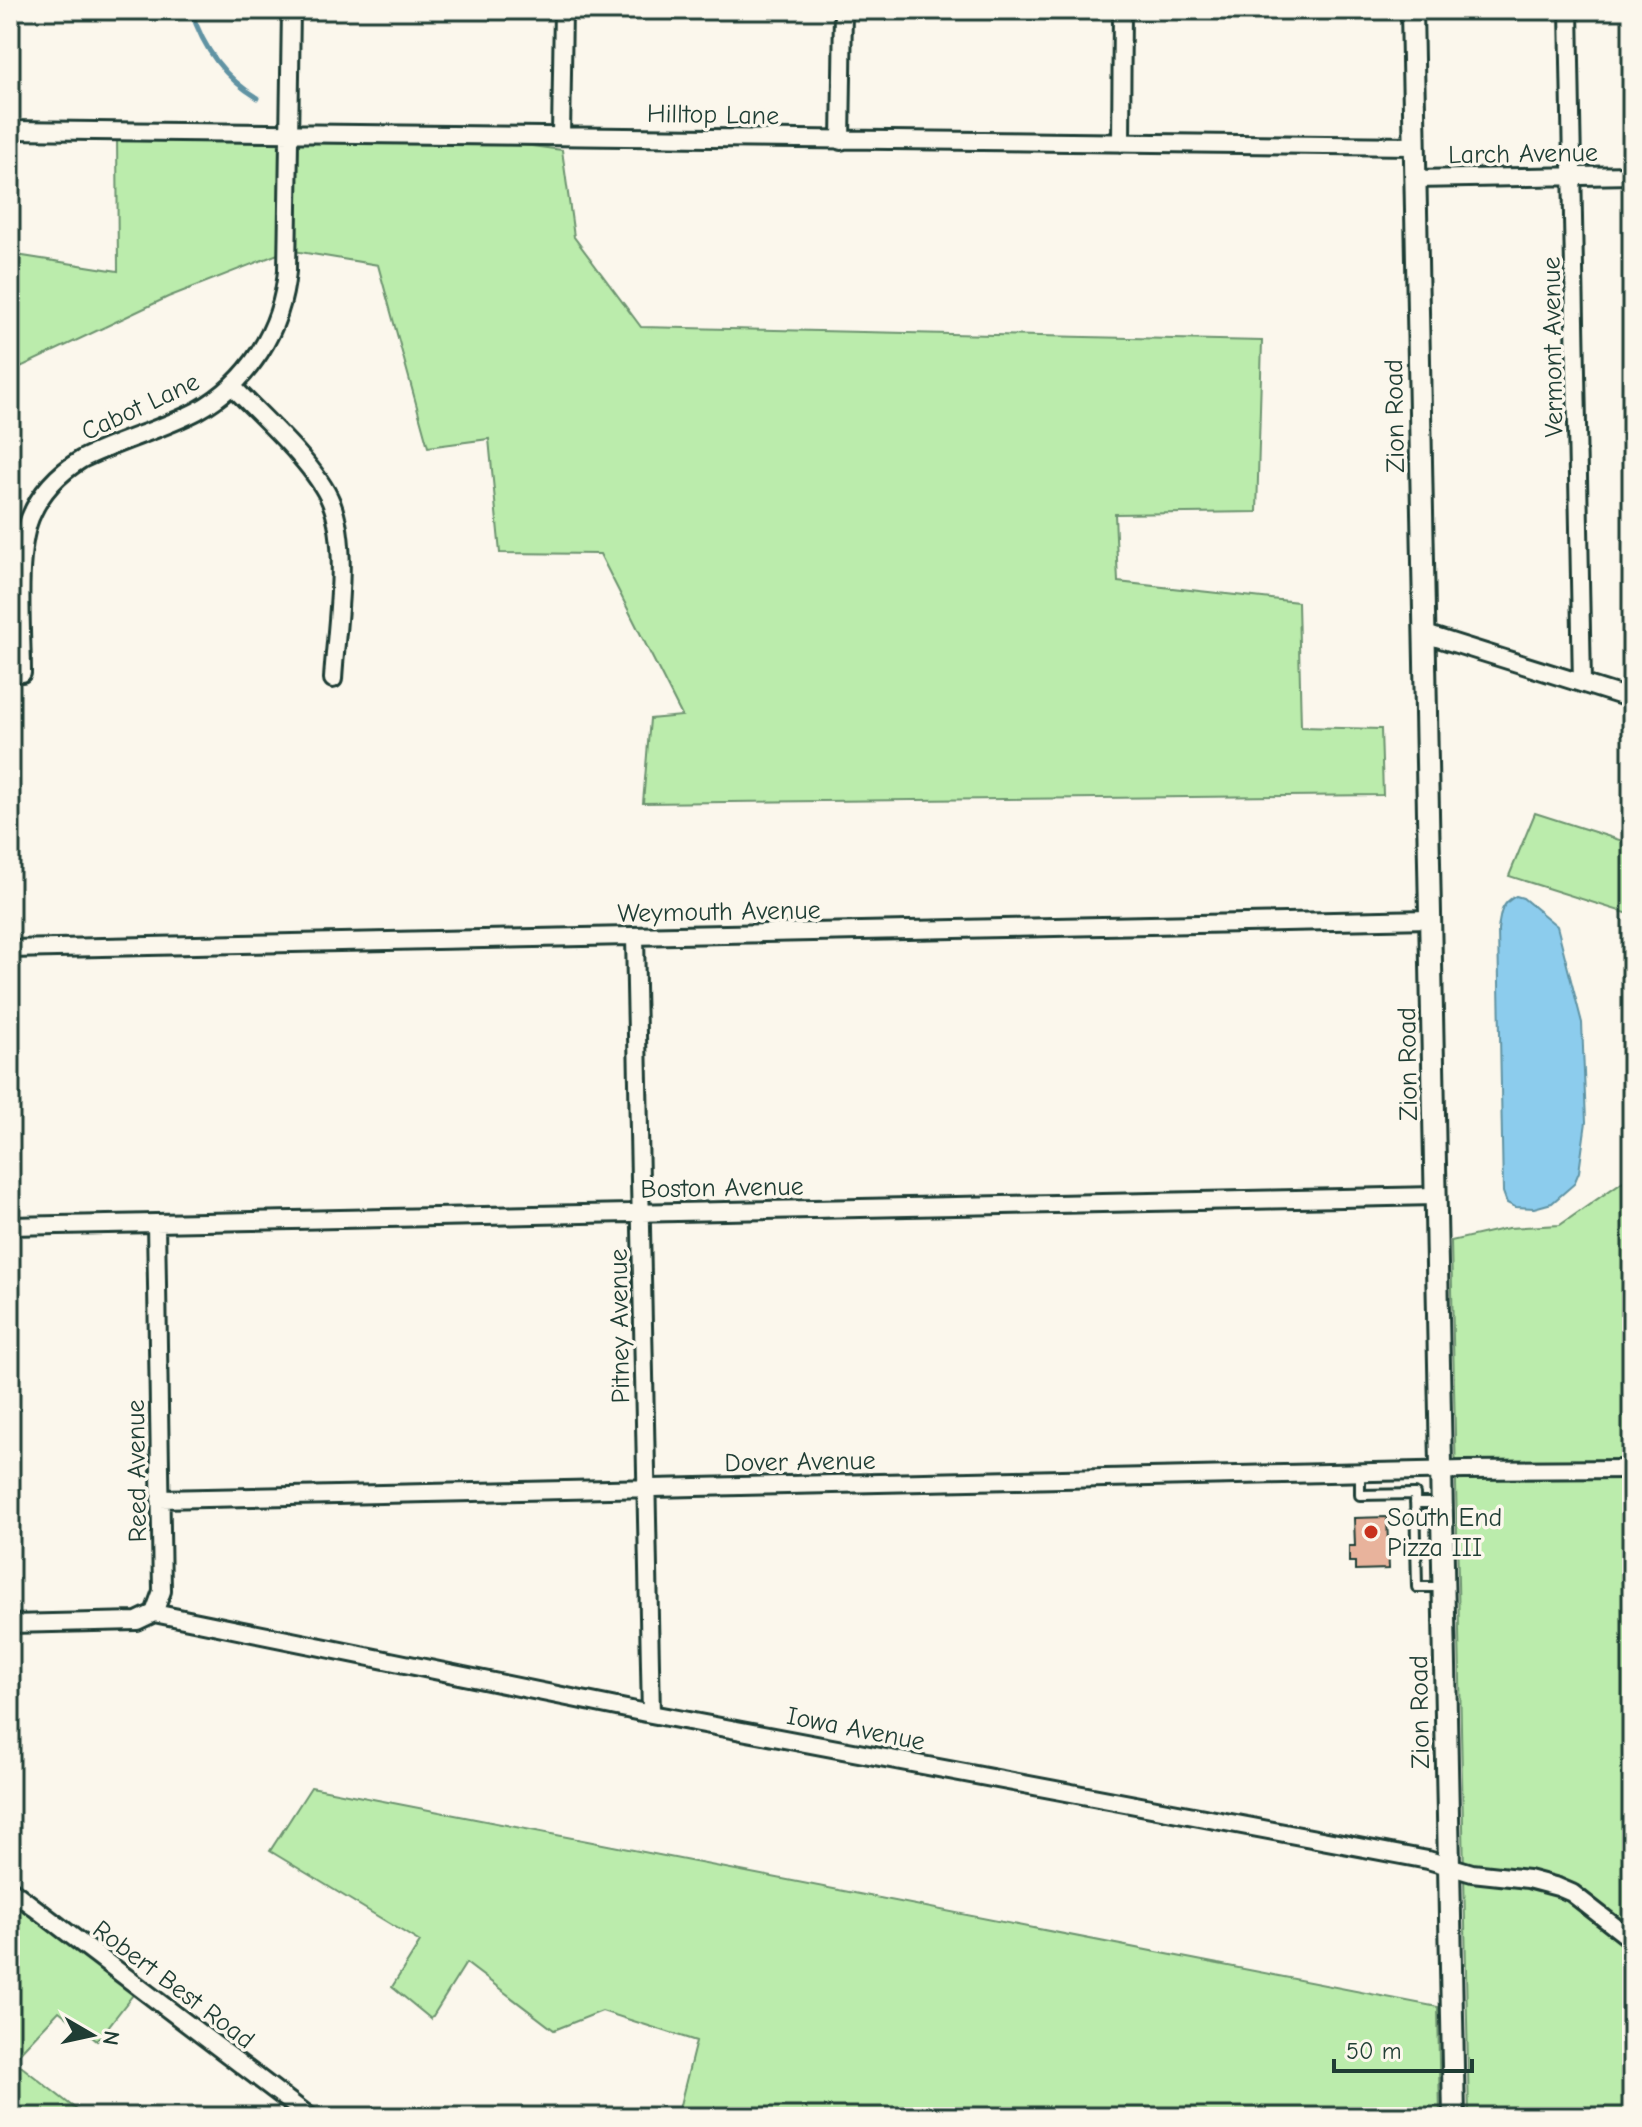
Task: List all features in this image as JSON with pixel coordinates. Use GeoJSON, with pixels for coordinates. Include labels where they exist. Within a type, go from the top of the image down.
{"type":"FeatureCollection","features":[{"type":"Feature","properties":{"kind":"street","name":"Cabot Lane"},"geometry":{"type":"LineString","coordinates":[[22,673],[24,543],[29,519],[44,491],[82,459],[194,412],[232,386],[269,338],[285,296],[291,10]]}},
{"type":"Feature","properties":{"kind":"street"},"geometry":{"type":"LineString","coordinates":[[561,135],[563,10]]}},
{"type":"Feature","properties":{"kind":"street"},"geometry":{"type":"LineString","coordinates":[[841,141],[843,10]]}},
{"type":"Feature","properties":{"kind":"street"},"geometry":{"type":"LineString","coordinates":[[1121,143],[1122,10]]}},
{"type":"Feature","properties":{"kind":"street","name":"Zion Road"},"geometry":{"type":"LineString","coordinates":[[1412,10],[1454,2117]]}},
{"type":"Feature","properties":{"kind":"street","name":"Vermont Avenue"},"geometry":{"type":"LineString","coordinates":[[1569,10],[1582,683]]}},
{"type":"Feature","properties":{"kind":"street","name":"Hilltop Lane"},"geometry":{"type":"LineString","coordinates":[[10,130],[1414,146]]}},
{"type":"Feature","properties":{"kind":"street","name":"Larch Avenue"},"geometry":{"type":"LineString","coordinates":[[1415,179],[1632,175]]}},
{"type":"Feature","properties":{"kind":"street"},"geometry":{"type":"LineString","coordinates":[[232,386],[300,458],[331,502],[341,542],[333,679]]}},
{"type":"Feature","properties":{"kind":"street"},"geometry":{"type":"LineString","coordinates":[[1425,634],[1632,699]]}},
{"type":"Feature","properties":{"kind":"street","name":"Weymouth Avenue"},"geometry":{"type":"LineString","coordinates":[[10,949],[1430,919]]}},
{"type":"Feature","properties":{"kind":"street","name":"Pitney Avenue"},"geometry":{"type":"LineString","coordinates":[[635,937],[651,1714]]}},
{"type":"Feature","properties":{"kind":"street","name":"Boston Avenue"},"geometry":{"type":"LineString","coordinates":[[10,1226],[1435,1196]]}},
{"type":"Feature","properties":{"kind":"street","name":"Reed Avenue"},"geometry":{"type":"LineString","coordinates":[[154,1613],[162,1591],[156,1223]]}},
{"type":"Feature","properties":{"kind":"street","name":"Dover Avenue"},"geometry":{"type":"LineString","coordinates":[[160,1499],[1632,1469]]}},
{"type":"Feature","properties":{"kind":"street"},"geometry":{"type":"LineString","coordinates":[[10,1624],[137,1621],[154,1613]]}},
{"type":"Feature","properties":{"kind":"street","name":"Iowa Avenue"},"geometry":{"type":"LineString","coordinates":[[154,1613],[651,1714],[1413,1857],[1472,1873],[1528,1879],[1572,1893],[1632,1940]]}},
{"type":"Feature","properties":{"kind":"street","name":"Robert Best Road"},"geometry":{"type":"LineString","coordinates":[[10,1889],[310,2117]]}},
{"type":"Feature","properties":{"kind":"lane"},"geometry":{"type":"LineString","coordinates":[[1360,1473],[1360,1495],[1415,1494],[1417,1587],[1443,1587]]}},
{"type":"Feature","properties":{"kind":"lane"},"geometry":{"type":"LineString","coordinates":[[1415,1503],[1441,1503]]}},
{"type":"Feature","properties":{"kind":"green space"},"geometry":{"type":"Polygon","coordinates":[[[117,132],[464,137],[562,150],[574,237],[641,327],[1262,341],[1257,512],[1115,514],[1118,582],[1298,602],[1301,727],[1381,729],[1383,795],[643,803],[650,719],[682,716],[600,554],[500,553],[489,439],[428,447],[378,265],[288,250],[168,297],[10,372],[10,254],[118,271],[117,132]]]}},
{"type":"Feature","properties":{"kind":"green space"},"geometry":{"type":"Polygon","coordinates":[[[1535,813],[1632,844],[1632,915],[1509,876],[1535,813]]]}},
{"type":"Feature","properties":{"kind":"green space"},"geometry":{"type":"Polygon","coordinates":[[[1632,1175],[1632,2117],[1469,2117],[1451,1241],[1508,1228],[1560,1225],[1632,1175]]]}},
{"type":"Feature","properties":{"kind":"green space"},"geometry":{"type":"Polygon","coordinates":[[[311,1787],[1438,2007],[1440,2117],[677,2117],[696,2041],[602,2011],[554,2030],[466,1963],[431,2019],[392,1987],[420,1942],[270,1851],[311,1787]]]}},
{"type":"Feature","properties":{"kind":"green space"},"geometry":{"type":"Polygon","coordinates":[[[10,1891],[139,1987],[97,2041],[59,2011],[13,2060],[86,2117],[47,2117],[10,2110],[10,1891]]]}},
{"type":"Feature","properties":{"kind":"water"},"geometry":{"type":"Polygon","coordinates":[[[1516,896],[1523,898],[1557,926],[1582,1023],[1586,1122],[1579,1172],[1574,1184],[1552,1203],[1534,1208],[1515,1207],[1507,1203],[1503,1192],[1498,930],[1504,906],[1516,896]]]}},
{"type":"Feature","properties":{"kind":"building","name":"South End Pizza III"},"geometry":{"type":"Polygon","coordinates":[[[1387,1517],[1389,1569],[1355,1570],[1355,1562],[1349,1562],[1349,1546],[1355,1546],[1354,1518],[1387,1517]]]}},
{"type":"Feature","properties":{"kind":"waterway"},"geometry":{"type":"LineString","coordinates":[[191,10],[216,61],[235,81],[258,98]]}},
{"type":"Feature","properties":{"kind":"place","name":"South End Pizza III"},"geometry":{"type":"Point","coordinates":[1371,1532]}}]}
